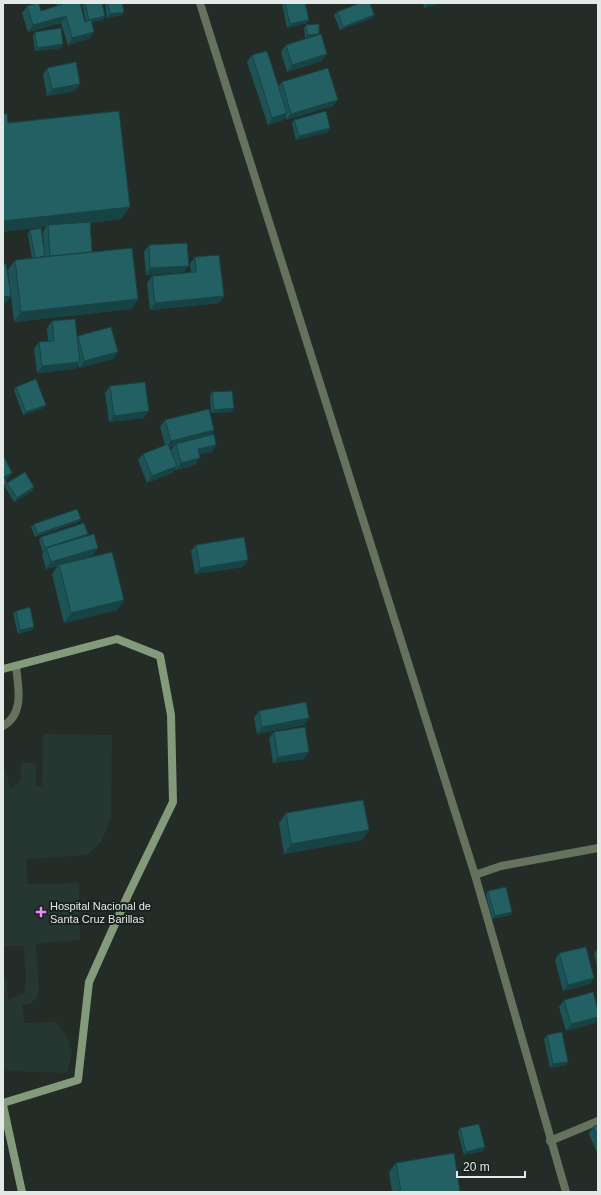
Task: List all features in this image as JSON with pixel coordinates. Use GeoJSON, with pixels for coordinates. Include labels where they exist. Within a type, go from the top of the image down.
{"type":"FeatureCollection","features":[{"type":"Feature","properties":{"kind":"street"},"geometry":{"type":"LineString","coordinates":[[200,3],[475,875],[550,1141],[566,1192]]}},
{"type":"Feature","properties":{"kind":"street"},"geometry":{"type":"LineString","coordinates":[[3,669],[117,639],[160,656],[171,715],[173,802],[128,895],[89,982],[78,1080],[3,1104],[22,1192]]}},
{"type":"Feature","properties":{"kind":"street"},"geometry":{"type":"LineString","coordinates":[[3,726],[8,723],[13,716],[18,704],[19,696],[16,666]]}},
{"type":"Feature","properties":{"kind":"street"},"geometry":{"type":"LineString","coordinates":[[475,875],[501,866],[598,848]]}},
{"type":"Feature","properties":{"kind":"street"},"geometry":{"type":"LineString","coordinates":[[550,1141],[598,1121]]}},
{"type":"Feature","properties":{"kind":"shaded area","name":"Hospital Nacional de Santa Cruz Barillas"},"geometry":{"type":"Polygon","coordinates":[[[43,734],[112,735],[111,819],[101,842],[87,855],[26,859],[28,884],[79,883],[80,940],[36,944],[39,988],[37,998],[31,1003],[22,1005],[25,1023],[56,1022],[68,1037],[72,1054],[67,1073],[3,1071],[3,978],[7,978],[8,1000],[24,993],[26,984],[24,946],[3,946],[3,765],[11,789],[20,781],[21,763],[36,763],[36,785],[42,786],[43,734]]]}},
{"type":"Feature","properties":{"kind":"building"},"geometry":{"type":"Polygon","coordinates":[[[39,3],[41,11],[63,3],[80,3],[85,22],[91,20],[94,32],[72,38],[66,16],[33,25],[27,6],[39,3]]]}},
{"type":"Feature","properties":{"kind":"building"},"geometry":{"type":"Polygon","coordinates":[[[85,3],[102,3],[105,16],[89,20],[85,3]]]}},
{"type":"Feature","properties":{"kind":"building"},"geometry":{"type":"Polygon","coordinates":[[[108,3],[122,3],[124,12],[110,14],[108,3]]]}},
{"type":"Feature","properties":{"kind":"building"},"geometry":{"type":"Polygon","coordinates":[[[285,3],[305,3],[309,20],[290,24],[285,3]]]}},
{"type":"Feature","properties":{"kind":"building"},"geometry":{"type":"Polygon","coordinates":[[[360,3],[370,3],[374,15],[343,27],[337,12],[360,3]]]}},
{"type":"Feature","properties":{"kind":"building"},"geometry":{"type":"Polygon","coordinates":[[[319,24],[319,34],[307,35],[306,25],[319,24]]]}},
{"type":"Feature","properties":{"kind":"building"},"geometry":{"type":"Polygon","coordinates":[[[61,28],[63,44],[37,48],[35,32],[61,28]]]}},
{"type":"Feature","properties":{"kind":"building"},"geometry":{"type":"Polygon","coordinates":[[[321,34],[327,54],[292,65],[286,45],[321,34]]]}},
{"type":"Feature","properties":{"kind":"building"},"geometry":{"type":"Polygon","coordinates":[[[267,51],[287,113],[272,118],[252,55],[267,51]]]}},
{"type":"Feature","properties":{"kind":"building"},"geometry":{"type":"Polygon","coordinates":[[[76,62],[80,84],[52,89],[47,68],[76,62]]]}},
{"type":"Feature","properties":{"kind":"building"},"geometry":{"type":"Polygon","coordinates":[[[328,68],[338,100],[291,114],[282,82],[328,68]]]}},
{"type":"Feature","properties":{"kind":"building"},"geometry":{"type":"Polygon","coordinates":[[[119,111],[130,207],[3,221],[3,114],[7,114],[8,123],[119,111]]]}},
{"type":"Feature","properties":{"kind":"building"},"geometry":{"type":"Polygon","coordinates":[[[326,111],[330,128],[299,136],[294,120],[326,111]]]}},
{"type":"Feature","properties":{"kind":"building"},"geometry":{"type":"Polygon","coordinates":[[[90,222],[92,252],[50,256],[48,225],[90,222]]]}},
{"type":"Feature","properties":{"kind":"building"},"geometry":{"type":"Polygon","coordinates":[[[41,228],[45,256],[35,258],[30,230],[41,228]]]}},
{"type":"Feature","properties":{"kind":"building"},"geometry":{"type":"Polygon","coordinates":[[[187,243],[189,266],[150,268],[149,245],[187,243]]]}},
{"type":"Feature","properties":{"kind":"building"},"geometry":{"type":"Polygon","coordinates":[[[132,248],[138,299],[21,312],[15,260],[132,248]]]}},
{"type":"Feature","properties":{"kind":"building"},"geometry":{"type":"Polygon","coordinates":[[[219,255],[224,296],[155,303],[152,276],[196,272],[195,257],[219,255]]]}},
{"type":"Feature","properties":{"kind":"building"},"geometry":{"type":"Polygon","coordinates":[[[3,264],[6,264],[11,296],[3,297],[3,264]]]}},
{"type":"Feature","properties":{"kind":"building"},"geometry":{"type":"Polygon","coordinates":[[[75,319],[80,362],[42,366],[39,342],[54,341],[52,321],[75,319]]]}},
{"type":"Feature","properties":{"kind":"building"},"geometry":{"type":"Polygon","coordinates":[[[111,327],[118,352],[84,361],[78,336],[111,327]]]}},
{"type":"Feature","properties":{"kind":"building"},"geometry":{"type":"Polygon","coordinates":[[[36,379],[46,405],[26,412],[16,387],[36,379]]]}},
{"type":"Feature","properties":{"kind":"building"},"geometry":{"type":"Polygon","coordinates":[[[145,382],[149,411],[114,416],[110,386],[145,382]]]}},
{"type":"Feature","properties":{"kind":"building"},"geometry":{"type":"Polygon","coordinates":[[[232,391],[234,408],[214,410],[212,392],[232,391]]]}},
{"type":"Feature","properties":{"kind":"building"},"geometry":{"type":"Polygon","coordinates":[[[209,409],[214,430],[171,441],[165,420],[209,409]]]}},
{"type":"Feature","properties":{"kind":"building"},"geometry":{"type":"Polygon","coordinates":[[[214,434],[216,445],[198,449],[200,458],[181,463],[176,444],[214,434]]]}},
{"type":"Feature","properties":{"kind":"building"},"geometry":{"type":"Polygon","coordinates":[[[168,444],[177,466],[152,476],[143,454],[168,444]]]}},
{"type":"Feature","properties":{"kind":"building"},"geometry":{"type":"Polygon","coordinates":[[[3,455],[12,473],[4,477],[7,484],[3,486],[3,455]]]}},
{"type":"Feature","properties":{"kind":"building"},"geometry":{"type":"Polygon","coordinates":[[[25,472],[34,487],[17,498],[7,483],[25,472]]]}},
{"type":"Feature","properties":{"kind":"building"},"geometry":{"type":"Polygon","coordinates":[[[77,509],[81,519],[37,534],[34,524],[77,509]]]}},
{"type":"Feature","properties":{"kind":"building"},"geometry":{"type":"Polygon","coordinates":[[[84,523],[88,534],[45,548],[41,537],[84,523]]]}},
{"type":"Feature","properties":{"kind":"building"},"geometry":{"type":"Polygon","coordinates":[[[94,534],[98,548],[51,562],[46,548],[94,534]]]}},
{"type":"Feature","properties":{"kind":"building"},"geometry":{"type":"Polygon","coordinates":[[[244,537],[248,560],[200,568],[196,545],[244,537]]]}},
{"type":"Feature","properties":{"kind":"building"},"geometry":{"type":"Polygon","coordinates":[[[112,552],[124,600],[71,613],[59,565],[112,552]]]}},
{"type":"Feature","properties":{"kind":"building"},"geometry":{"type":"Polygon","coordinates":[[[30,607],[34,627],[20,630],[16,611],[30,607]]]}},
{"type":"Feature","properties":{"kind":"building"},"geometry":{"type":"Polygon","coordinates":[[[306,702],[309,718],[262,727],[259,711],[306,702]]]}},
{"type":"Feature","properties":{"kind":"building"},"geometry":{"type":"Polygon","coordinates":[[[305,727],[309,752],[278,757],[274,732],[305,727]]]}},
{"type":"Feature","properties":{"kind":"building"},"geometry":{"type":"Polygon","coordinates":[[[363,800],[369,830],[291,844],[286,813],[363,800]]]}},
{"type":"Feature","properties":{"kind":"building"},"geometry":{"type":"Polygon","coordinates":[[[506,887],[512,912],[495,916],[488,891],[506,887]]]}},
{"type":"Feature","properties":{"kind":"building"},"geometry":{"type":"Polygon","coordinates":[[[586,947],[594,978],[568,985],[559,953],[586,947]]]}},
{"type":"Feature","properties":{"kind":"building"},"geometry":{"type":"Polygon","coordinates":[[[593,992],[598,1017],[571,1024],[564,1000],[593,992]]]}},
{"type":"Feature","properties":{"kind":"building"},"geometry":{"type":"Polygon","coordinates":[[[562,1032],[568,1062],[553,1064],[547,1035],[562,1032]]]}},
{"type":"Feature","properties":{"kind":"building"},"geometry":{"type":"Polygon","coordinates":[[[479,1124],[485,1147],[466,1152],[460,1128],[479,1124]]]}},
{"type":"Feature","properties":{"kind":"building"},"geometry":{"type":"Polygon","coordinates":[[[598,1125],[598,1137],[593,1127],[598,1125]]]}},
{"type":"Feature","properties":{"kind":"building"},"geometry":{"type":"Polygon","coordinates":[[[454,1153],[460,1192],[401,1192],[396,1163],[454,1153]]]}},
{"type":"Feature","properties":{"kind":"place","name":"Hospital Nacional de Santa Cruz Barillas"},"geometry":{"type":"Point","coordinates":[41,912]}}]}
